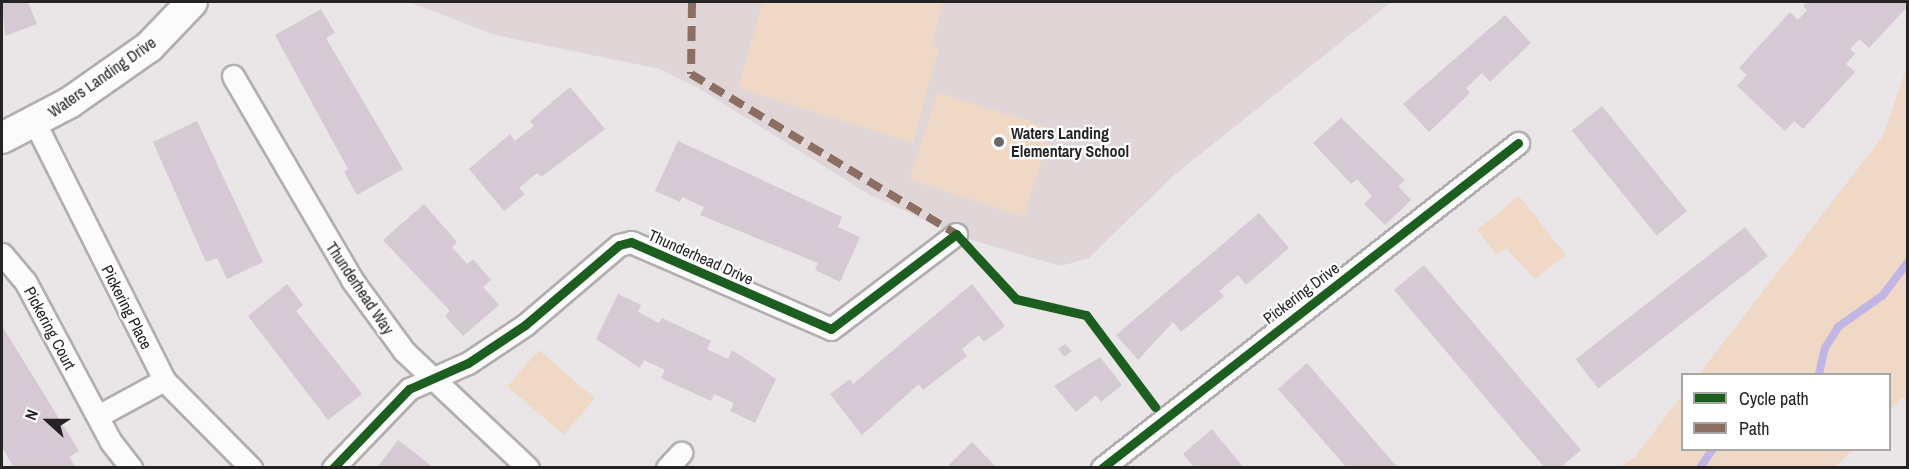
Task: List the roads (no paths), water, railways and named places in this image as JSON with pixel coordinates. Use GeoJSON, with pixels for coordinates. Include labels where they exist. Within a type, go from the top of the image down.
{"type":"FeatureCollection","features":[{"type":"Feature","properties":{"kind":"street","name":"Waters Landing Drive"},"geometry":{"type":"LineString","coordinates":[[2,138],[35,123],[149,47],[192,2]]}},
{"type":"Feature","properties":{"kind":"street","name":"Thunderhead Way"},"geometry":{"type":"LineString","coordinates":[[234,76],[352,280],[404,351],[528,468]]}},
{"type":"Feature","properties":{"kind":"street","name":"Pickering Place"},"geometry":{"type":"LineString","coordinates":[[35,123],[164,380],[251,468]]}},
{"type":"Feature","properties":{"kind":"street","name":"Pickering Drive"},"geometry":{"type":"LineString","coordinates":[[1102,468],[1518,143]]}},
{"type":"Feature","properties":{"kind":"street","name":"Thunderhead Drive"},"geometry":{"type":"LineString","coordinates":[[333,468],[410,389],[436,380],[525,325],[619,244],[631,242],[831,329],[956,234]]}},
{"type":"Feature","properties":{"kind":"street","name":"Pickering Court"},"geometry":{"type":"LineString","coordinates":[[2,254],[25,281],[98,416],[131,468]]}},
{"type":"Feature","properties":{"kind":"street"},"geometry":{"type":"LineString","coordinates":[[98,416],[164,380]]}},
{"type":"Feature","properties":{"kind":"waterway"},"geometry":{"type":"LineString","coordinates":[[1819,373],[1825,348],[1838,327],[1883,295],[1908,262]]}},
{"type":"Feature","properties":{"kind":"waterway"},"geometry":{"type":"LineString","coordinates":[[1700,468],[1711,451]]}},
{"type":"Feature","properties":{"kind":"place","name":"Waters Landing Elementary School"},"geometry":{"type":"Point","coordinates":[999,142]}}]}
